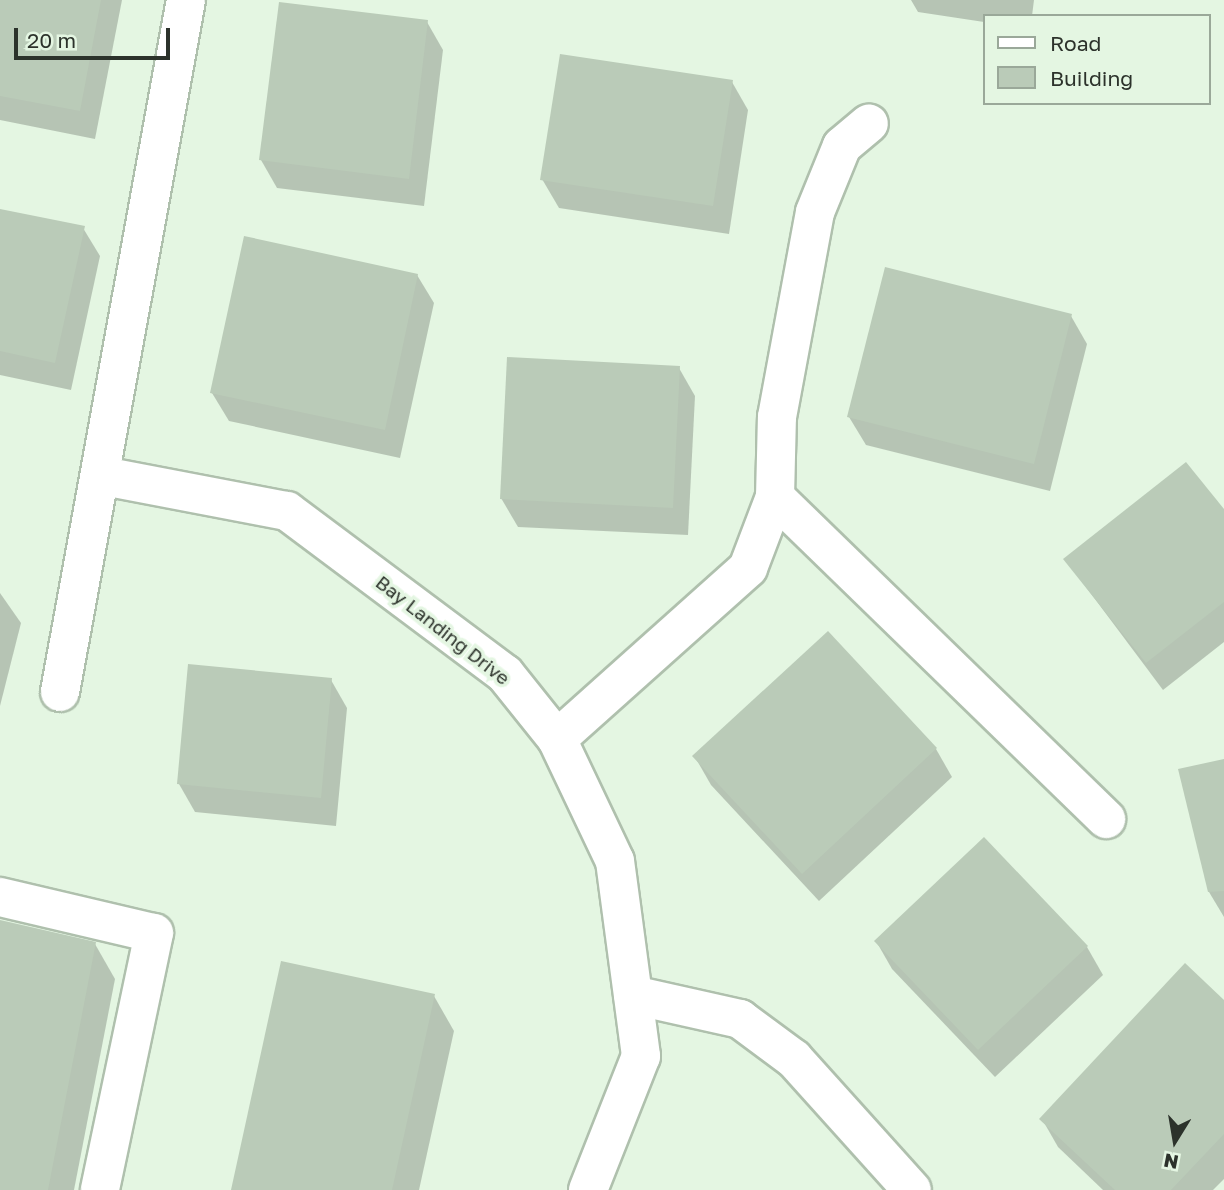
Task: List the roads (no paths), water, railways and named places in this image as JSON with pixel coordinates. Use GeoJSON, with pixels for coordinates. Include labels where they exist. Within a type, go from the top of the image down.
{"type":"FeatureCollection","features":[{"type":"Feature","properties":{"kind":"street"},"geometry":{"type":"LineString","coordinates":[[60,692],[103,476],[186,0]]}},
{"type":"Feature","properties":{"kind":"street"},"geometry":{"type":"LineString","coordinates":[[557,739],[747,568],[775,497],[777,417],[815,212],[842,146],[869,122]]}},
{"type":"Feature","properties":{"kind":"street","name":"Bay Landing Drive"},"geometry":{"type":"LineString","coordinates":[[103,476],[287,511],[505,674],[557,739],[615,862],[641,1056],[588,1190]]}},
{"type":"Feature","properties":{"kind":"street"},"geometry":{"type":"LineString","coordinates":[[775,497],[1106,819]]}},
{"type":"Feature","properties":{"kind":"street"},"geometry":{"type":"LineString","coordinates":[[0,897],[154,933],[100,1190]]}},
{"type":"Feature","properties":{"kind":"street"},"geometry":{"type":"LineString","coordinates":[[633,995],[740,1019],[794,1059],[912,1190]]}}]}
